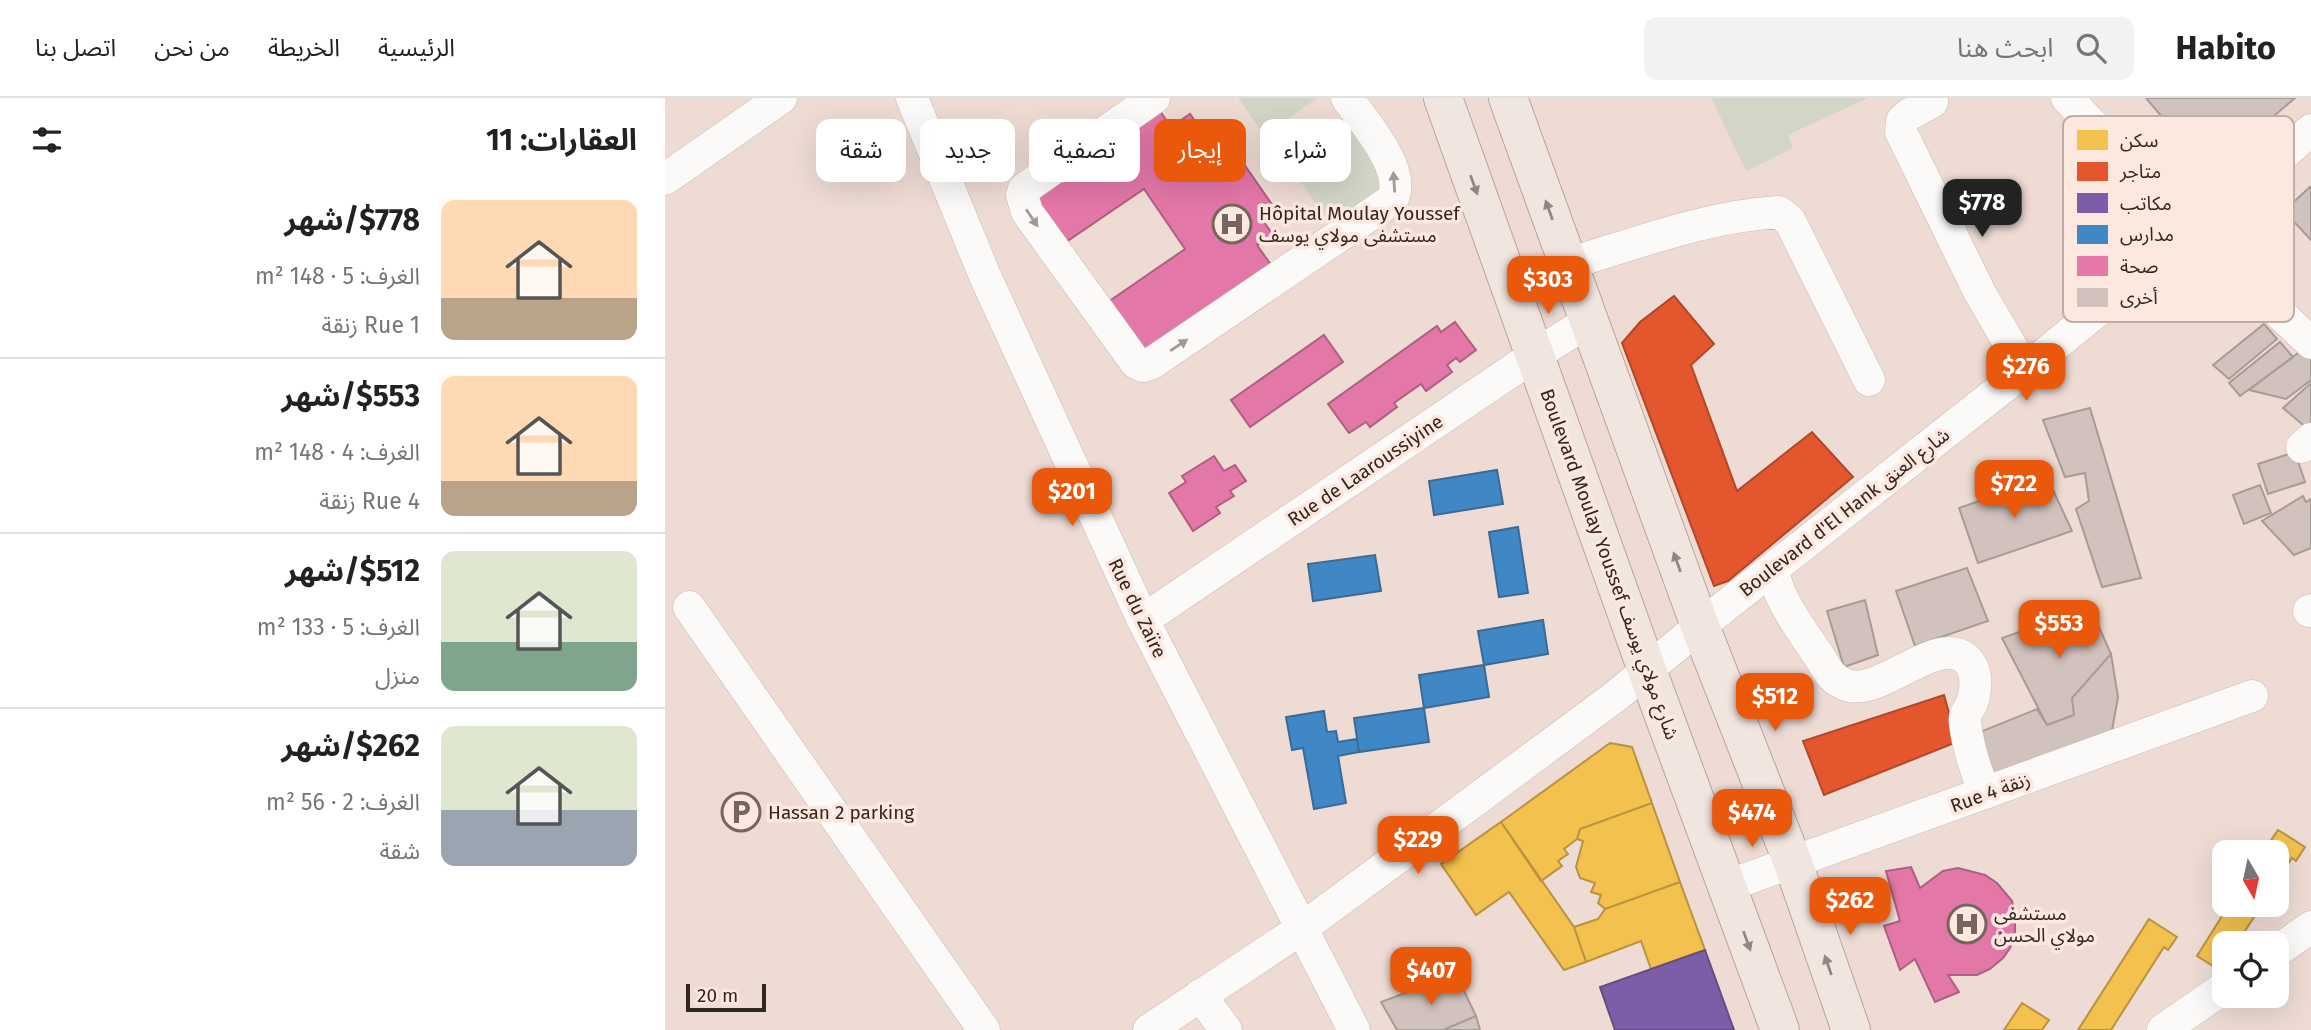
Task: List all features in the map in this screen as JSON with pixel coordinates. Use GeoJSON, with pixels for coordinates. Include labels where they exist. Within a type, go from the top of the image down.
{"type":"FeatureCollection","features":[{"type":"Feature","properties":{"kind":"main road","name":"Boulevard Moulay Youssef شارع مولاي يوسف"},"geometry":{"type":"LineString","coordinates":[[1443,98],[1647,670],[1780,1030]]}},
{"type":"Feature","properties":{"kind":"main road"},"geometry":{"type":"LineString","coordinates":[[1509,98],[1700,626],[1793,863],[1851,1030]]}},
{"type":"Feature","properties":{"kind":"street"},"geometry":{"type":"LineString","coordinates":[[665,178],[781,98]]}},
{"type":"Feature","properties":{"kind":"street","name":"Rue du Zaïre"},"geometry":{"type":"LineString","coordinates":[[912,98],[985,276],[1143,621],[1354,1030]]}},
{"type":"Feature","properties":{"kind":"street"},"geometry":{"type":"LineString","coordinates":[[1154,98],[1024,189],[1022,195],[1027,212],[1136,363],[1143,366],[1152,363],[1392,200],[1397,191],[1394,170],[1354,100]]}},
{"type":"Feature","properties":{"kind":"street"},"geometry":{"type":"LineString","coordinates":[[2067,98],[2084,116]]}},
{"type":"Feature","properties":{"kind":"street"},"geometry":{"type":"LineString","coordinates":[[1932,102],[1908,115],[1902,121],[1901,132],[1980,293],[2025,370]]}},
{"type":"Feature","properties":{"kind":"street","name":"Boulevard d'El Hank شارع العنق"},"geometry":{"type":"LineString","coordinates":[[2294,145],[2311,130]]}},
{"type":"Feature","properties":{"kind":"street"},"geometry":{"type":"LineString","coordinates":[[1569,264],[1684,229],[1748,213],[1779,212],[1790,221],[1869,380]]}},
{"type":"Feature","properties":{"kind":"street","name":"Rue de Laaroussiyine"},"geometry":{"type":"LineString","coordinates":[[1143,621],[1589,321]]}},
{"type":"Feature","properties":{"kind":"street"},"geometry":{"type":"LineString","coordinates":[[2294,321],[2308,334]]}},
{"type":"Feature","properties":{"kind":"street","name":"Boulevard d'El Hank شارع العنق"},"geometry":{"type":"LineString","coordinates":[[1149,1030],[1301,929],[1616,696],[1700,626],[2084,322]]}},
{"type":"Feature","properties":{"kind":"street"},"geometry":{"type":"LineString","coordinates":[[1772,570],[1780,594],[1811,645],[1831,675],[1841,683],[1850,687],[1865,686],[1939,655],[1954,653],[1965,659],[1975,674],[1976,681],[1965,721],[1973,764],[1985,793]]}},
{"type":"Feature","properties":{"kind":"street"},"geometry":{"type":"LineString","coordinates":[[688,607],[984,1030]]}},
{"type":"Feature","properties":{"kind":"street","name":"Rue 4 زنقة"},"geometry":{"type":"LineString","coordinates":[[1727,886],[2252,696]]}},
{"type":"Feature","properties":{"kind":"street"},"geometry":{"type":"LineString","coordinates":[[2289,943],[2311,928]]}},
{"type":"Feature","properties":{"kind":"street"},"geometry":{"type":"LineString","coordinates":[[1200,995],[1226,1030]]}},
{"type":"Feature","properties":{"kind":"street"},"geometry":{"type":"LineString","coordinates":[[2163,1030],[2212,996]]}},
{"type":"Feature","properties":{"kind":"shaded area"},"geometry":{"type":"Polygon","coordinates":[[[1238,98],[1318,98],[1287,119],[1260,119],[1260,129],[1238,98]]]}},
{"type":"Feature","properties":{"kind":"shaded area"},"geometry":{"type":"Polygon","coordinates":[[[1711,98],[1868,98],[1788,135],[1793,148],[1746,171],[1711,98]]]}},
{"type":"Feature","properties":{"kind":"shaded area"},"geometry":{"type":"Polygon","coordinates":[[[1351,131],[1384,178],[1384,186],[1332,226],[1301,182],[1351,182],[1351,131]]]}},
{"type":"Feature","properties":{"kind":"building: سكن"},"geometry":{"type":"Polygon","coordinates":[[[1610,743],[1632,747],[1652,803],[1580,829],[1577,839],[1564,849],[1568,854],[1558,861],[1562,866],[1541,881],[1501,822],[1610,743]]]}},
{"type":"Feature","properties":{"kind":"building: سكن"},"geometry":{"type":"Polygon","coordinates":[[[1652,803],[1680,882],[1605,909],[1598,903],[1601,895],[1591,892],[1595,883],[1580,878],[1576,867],[1583,841],[1577,839],[1580,829],[1652,803]]]}},
{"type":"Feature","properties":{"kind":"building: سكن"},"geometry":{"type":"Polygon","coordinates":[[[1501,822],[1574,927],[1586,962],[1564,970],[1509,892],[1476,915],[1441,864],[1501,822]]]}},
{"type":"Feature","properties":{"kind":"building: سكن"},"geometry":{"type":"Polygon","coordinates":[[[2278,830],[2305,847],[2296,861],[2292,858],[2289,863],[2289,840],[2271,840],[2278,830]]]}},
{"type":"Feature","properties":{"kind":"building: سكن"},"geometry":{"type":"Polygon","coordinates":[[[1680,882],[1705,950],[1651,969],[1641,941],[1586,962],[1574,927],[1598,919],[1605,909],[1680,882]]]}},
{"type":"Feature","properties":{"kind":"building: سكن"},"geometry":{"type":"Polygon","coordinates":[[[2221,917],[2254,917],[2245,931],[2213,931],[2221,917]]]}},
{"type":"Feature","properties":{"kind":"building: سكن"},"geometry":{"type":"Polygon","coordinates":[[[2149,919],[2177,937],[2168,950],[2164,947],[2111,1030],[2078,1030],[2149,919]]]}},
{"type":"Feature","properties":{"kind":"building: سكن"},"geometry":{"type":"Polygon","coordinates":[[[2212,932],[2212,965],[2197,956],[2212,932]]]}},
{"type":"Feature","properties":{"kind":"building: سكن"},"geometry":{"type":"Polygon","coordinates":[[[2022,1003],[2049,1020],[2042,1030],[2004,1030],[2022,1003]]]}},
{"type":"Feature","properties":{"kind":"building: متاجر"},"geometry":{"type":"Polygon","coordinates":[[[1674,296],[1714,344],[1691,365],[1737,491],[1812,432],[1853,477],[1728,581],[1714,586],[1622,343],[1640,322],[1674,296]]]}},
{"type":"Feature","properties":{"kind":"building: متاجر"},"geometry":{"type":"Polygon","coordinates":[[[1944,695],[1957,742],[1824,795],[1803,741],[1944,695]]]}},
{"type":"Feature","properties":{"kind":"building: مكاتب"},"geometry":{"type":"Polygon","coordinates":[[[1705,950],[1734,1030],[1615,1030],[1600,987],[1705,950]]]}},
{"type":"Feature","properties":{"kind":"building: مدارس"},"geometry":{"type":"Polygon","coordinates":[[[1497,470],[1503,504],[1434,515],[1429,481],[1497,470]]]}},
{"type":"Feature","properties":{"kind":"building: مدارس"},"geometry":{"type":"Polygon","coordinates":[[[1518,527],[1528,593],[1499,597],[1489,532],[1518,527]]]}},
{"type":"Feature","properties":{"kind":"building: مدارس"},"geometry":{"type":"Polygon","coordinates":[[[1375,555],[1381,591],[1313,601],[1308,564],[1375,555]]]}},
{"type":"Feature","properties":{"kind":"building: مدارس"},"geometry":{"type":"Polygon","coordinates":[[[1543,620],[1548,654],[1484,665],[1478,631],[1543,620]]]}},
{"type":"Feature","properties":{"kind":"building: مدارس"},"geometry":{"type":"Polygon","coordinates":[[[1484,665],[1489,697],[1424,708],[1419,675],[1484,665]]]}},
{"type":"Feature","properties":{"kind":"building: مدارس"},"geometry":{"type":"Polygon","coordinates":[[[1424,708],[1429,742],[1359,752],[1354,718],[1424,708]]]}},
{"type":"Feature","properties":{"kind":"building: مدارس"},"geometry":{"type":"Polygon","coordinates":[[[1324,711],[1327,732],[1336,731],[1338,742],[1357,739],[1359,752],[1338,756],[1346,803],[1314,809],[1303,748],[1292,750],[1286,717],[1324,711]]]}},
{"type":"Feature","properties":{"kind":"building: صحة"},"geometry":{"type":"Polygon","coordinates":[[[1160,111],[1166,119],[1154,119],[1154,182],[1246,182],[1246,167],[1273,206],[1259,215],[1273,235],[1257,245],[1271,265],[1142,353],[1108,302],[1185,249],[1144,189],[1066,242],[1034,196],[1055,182],[1140,182],[1140,124],[1160,111]]]}},
{"type":"Feature","properties":{"kind":"building: صحة"},"geometry":{"type":"Polygon","coordinates":[[[1455,322],[1476,350],[1460,362],[1456,358],[1447,365],[1452,372],[1426,391],[1421,384],[1394,403],[1397,407],[1370,427],[1366,422],[1349,433],[1328,404],[1437,326],[1441,332],[1455,322]]]}},
{"type":"Feature","properties":{"kind":"building: صحة"},"geometry":{"type":"Polygon","coordinates":[[[1324,335],[1343,362],[1250,427],[1231,400],[1324,335]]]}},
{"type":"Feature","properties":{"kind":"building: صحة"},"geometry":{"type":"Polygon","coordinates":[[[1214,456],[1224,471],[1235,465],[1246,481],[1230,491],[1234,496],[1216,507],[1220,513],[1193,531],[1169,493],[1186,482],[1182,476],[1214,456]]]}},
{"type":"Feature","properties":{"kind":"building: صحة"},"geometry":{"type":"Polygon","coordinates":[[[1911,867],[1920,888],[1943,871],[1958,868],[1985,875],[1997,883],[2012,901],[2015,934],[2003,958],[1977,975],[1948,975],[1959,992],[1935,1002],[1915,959],[1900,970],[1884,926],[1900,921],[1886,871],[1911,867]]]}},
{"type":"Feature","properties":{"kind":"building: أخرى"},"geometry":{"type":"Polygon","coordinates":[[[2146,98],[2295,98],[2274,116],[2161,116],[2146,98]]]}},
{"type":"Feature","properties":{"kind":"building: أخرى"},"geometry":{"type":"Polygon","coordinates":[[[2310,187],[2311,240],[2294,222],[2294,202],[2310,187]]]}},
{"type":"Feature","properties":{"kind":"building: أخرى"},"geometry":{"type":"Polygon","coordinates":[[[2264,324],[2277,339],[2229,379],[2213,365],[2264,324]]]}},
{"type":"Feature","properties":{"kind":"building: أخرى"},"geometry":{"type":"Polygon","coordinates":[[[2280,342],[2293,357],[2240,396],[2229,383],[2280,342]]]}},
{"type":"Feature","properties":{"kind":"building: أخرى"},"geometry":{"type":"Polygon","coordinates":[[[2302,350],[2311,359],[2311,380],[2286,399],[2249,390],[2302,350]]]}},
{"type":"Feature","properties":{"kind":"building: أخرى"},"geometry":{"type":"Polygon","coordinates":[[[2311,383],[2311,428],[2309,430],[2283,408],[2311,383]]]}},
{"type":"Feature","properties":{"kind":"building: أخرى"},"geometry":{"type":"Polygon","coordinates":[[[2090,408],[2141,578],[2102,587],[2076,509],[2089,501],[2085,473],[2065,477],[2043,420],[2090,408]]]}},
{"type":"Feature","properties":{"kind":"building: أخرى"},"geometry":{"type":"Polygon","coordinates":[[[2295,452],[2305,482],[2268,494],[2258,464],[2295,452]]]}},
{"type":"Feature","properties":{"kind":"building: أخرى"},"geometry":{"type":"Polygon","coordinates":[[[2047,477],[2072,531],[1978,563],[1959,508],[2047,477]]]}},
{"type":"Feature","properties":{"kind":"building: أخرى"},"geometry":{"type":"Polygon","coordinates":[[[2260,485],[2271,513],[2244,524],[2233,495],[2260,485]]]}},
{"type":"Feature","properties":{"kind":"building: أخرى"},"geometry":{"type":"Polygon","coordinates":[[[2303,496],[2306,502],[2311,499],[2311,548],[2294,555],[2262,521],[2303,496]]]}},
{"type":"Feature","properties":{"kind":"building: أخرى"},"geometry":{"type":"Polygon","coordinates":[[[1967,568],[1988,621],[1915,646],[1896,591],[1967,568]]]}},
{"type":"Feature","properties":{"kind":"building: أخرى"},"geometry":{"type":"Polygon","coordinates":[[[1865,600],[1878,655],[1844,667],[1827,611],[1865,600]]]}},
{"type":"Feature","properties":{"kind":"building: أخرى"},"geometry":{"type":"Polygon","coordinates":[[[2090,607],[2111,654],[2072,698],[2074,715],[2047,725],[2002,638],[2090,607]]]}},
{"type":"Feature","properties":{"kind":"building: أخرى"},"geometry":{"type":"Polygon","coordinates":[[[2111,654],[2118,697],[2111,736],[1989,781],[1980,732],[2037,709],[2047,725],[2074,715],[2072,698],[2111,654]]]}},
{"type":"Feature","properties":{"kind":"building: أخرى"},"geometry":{"type":"Polygon","coordinates":[[[1456,974],[1476,1016],[1443,1030],[1397,1030],[1381,1002],[1456,974]]]}},
{"type":"Feature","properties":{"kind":"building: أخرى"},"geometry":{"type":"Polygon","coordinates":[[[1476,1016],[1480,1030],[1443,1030],[1476,1016]]]}},
{"type":"Feature","properties":{"kind":"place","name":"Hôpital Moulay Youssef مستشفى مولاي يوسف"},"geometry":{"type":"Point","coordinates":[1232,224]}},
{"type":"Feature","properties":{"kind":"place","name":"Hassan 2 parking"},"geometry":{"type":"Point","coordinates":[741,812]}},
{"type":"Feature","properties":{"kind":"place","name":"مستشفى مولاي الحسن"},"geometry":{"type":"Point","coordinates":[1967,924]}}]}
